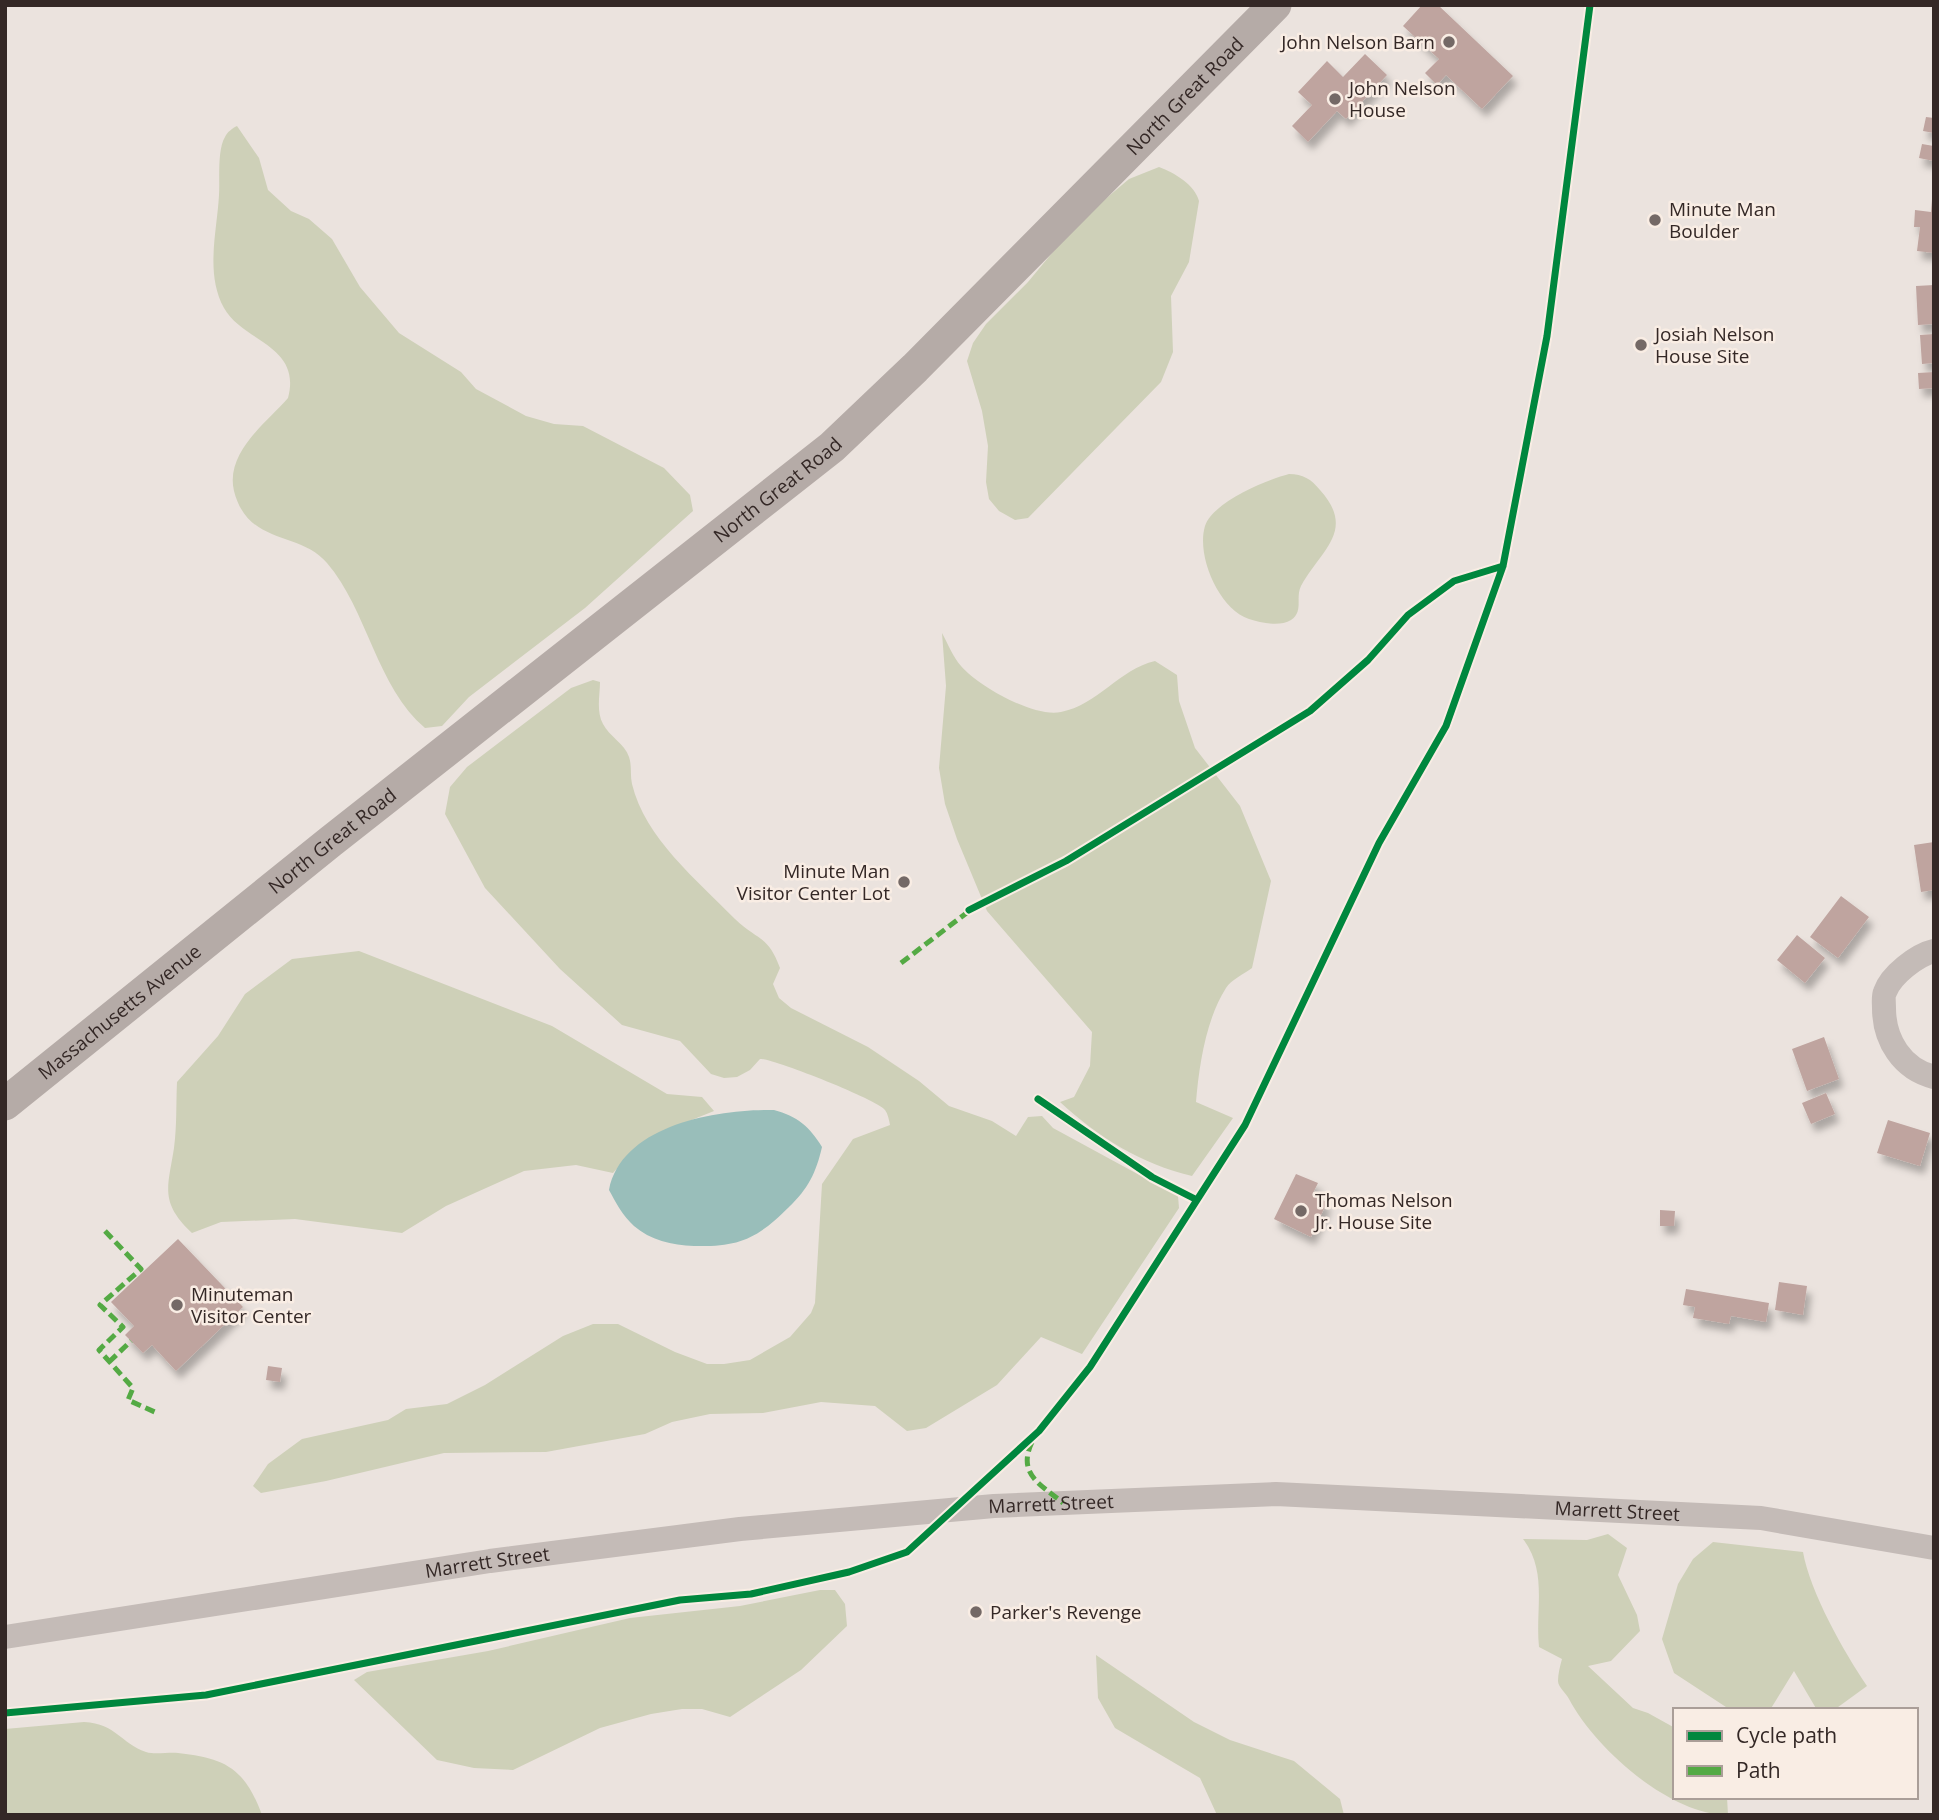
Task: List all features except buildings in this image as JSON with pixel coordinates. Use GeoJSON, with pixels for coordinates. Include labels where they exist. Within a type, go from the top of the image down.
{"type":"FeatureCollection","features":[{"type":"Feature","properties":{"kind":"main road","name":"North Great Road"},"geometry":{"type":"LineString","coordinates":[[233,920],[832,447],[915,368],[1275,5]]}},
{"type":"Feature","properties":{"kind":"main road","name":"Massachusetts Avenue"},"geometry":{"type":"LineString","coordinates":[[5,1104],[233,920]]}},
{"type":"Feature","properties":{"kind":"street"},"geometry":{"type":"LineString","coordinates":[[1934,951],[1925,953],[1898,974],[1884,992],[1884,1021],[1892,1048],[1919,1073],[1934,1077]]}},
{"type":"Feature","properties":{"kind":"street","name":"Marrett Street"},"geometry":{"type":"LineString","coordinates":[[5,1637],[490,1561],[740,1529],[1008,1505],[1303,1495],[1761,1518],[1934,1548]]}},
{"type":"Feature","properties":{"kind":"green space"},"geometry":{"type":"Polygon","coordinates":[[[237,126],[259,158],[268,190],[291,211],[309,219],[332,239],[360,287],[399,333],[461,372],[476,389],[526,416],[554,424],[583,426],[664,468],[690,495],[693,511],[585,608],[469,697],[442,726],[425,728],[395,692],[341,582],[327,563],[303,546],[262,530],[241,509],[234,491],[233,477],[241,451],[288,398],[290,380],[287,366],[279,355],[244,329],[224,308],[215,281],[214,252],[221,149],[226,135],[237,126]]]}},
{"type":"Feature","properties":{"kind":"green space"},"geometry":{"type":"Polygon","coordinates":[[[1159,167],[1184,180],[1199,201],[1189,262],[1171,296],[1173,352],[1161,382],[1028,518],[1015,520],[999,511],[989,499],[986,482],[988,446],[982,411],[967,361],[973,343],[986,324],[1028,282],[1077,223],[1129,179],[1159,167]]]}},
{"type":"Feature","properties":{"kind":"green space"},"geometry":{"type":"Polygon","coordinates":[[[1289,474],[1306,478],[1320,490],[1331,504],[1335,529],[1332,540],[1301,586],[1295,616],[1281,623],[1265,623],[1249,619],[1228,604],[1212,580],[1203,538],[1205,526],[1218,509],[1241,493],[1289,474]]]}},
{"type":"Feature","properties":{"kind":"green space"},"geometry":{"type":"Polygon","coordinates":[[[942,633],[953,655],[969,674],[1007,699],[1050,713],[1074,708],[1131,671],[1155,661],[1177,675],[1179,701],[1195,748],[1240,806],[1271,881],[1252,968],[1228,985],[1219,1000],[1202,1058],[1196,1102],[1233,1118],[1192,1176],[1155,1164],[1121,1148],[1089,1127],[1060,1102],[1074,1097],[1090,1066],[1092,1032],[987,911],[957,839],[945,804],[939,768],[946,686],[942,633]]]}},
{"type":"Feature","properties":{"kind":"green space"},"geometry":{"type":"Polygon","coordinates":[[[593,680],[600,682],[601,719],[627,752],[632,784],[648,822],[689,873],[735,919],[767,944],[780,968],[773,984],[779,998],[791,1008],[868,1047],[919,1081],[949,1106],[992,1121],[1016,1136],[1028,1117],[1042,1116],[1053,1128],[1178,1196],[1179,1208],[1082,1354],[1041,1337],[997,1385],[926,1428],[907,1431],[875,1406],[821,1402],[763,1413],[710,1414],[672,1422],[645,1434],[546,1452],[444,1453],[326,1481],[261,1493],[253,1486],[268,1464],[302,1439],[388,1420],[406,1409],[447,1404],[485,1385],[563,1336],[593,1324],[618,1324],[675,1352],[707,1364],[750,1360],[790,1337],[811,1313],[815,1303],[822,1184],[853,1139],[890,1125],[885,1110],[877,1105],[802,1072],[760,1059],[750,1070],[737,1077],[724,1078],[711,1074],[680,1041],[622,1025],[560,969],[485,888],[445,814],[450,787],[467,767],[571,688],[593,680]]]}},
{"type":"Feature","properties":{"kind":"green space"},"geometry":{"type":"Polygon","coordinates":[[[359,951],[552,1026],[667,1094],[702,1097],[714,1111],[659,1134],[625,1160],[613,1173],[576,1165],[524,1171],[446,1206],[402,1233],[295,1219],[221,1222],[192,1233],[174,1212],[168,1194],[175,1140],[177,1082],[218,1036],[245,994],[292,959],[359,951]]]}},
{"type":"Feature","properties":{"kind":"green space"},"geometry":{"type":"Polygon","coordinates":[[[1608,1534],[1627,1548],[1618,1575],[1637,1615],[1640,1631],[1611,1661],[1588,1666],[1633,1708],[1673,1727],[1673,1799],[1636,1775],[1597,1738],[1559,1686],[1562,1659],[1539,1647],[1538,1578],[1531,1552],[1523,1539],[1587,1540],[1608,1534]]]}},
{"type":"Feature","properties":{"kind":"green space"},"geometry":{"type":"Polygon","coordinates":[[[1713,1542],[1803,1552],[1820,1603],[1867,1686],[1837,1708],[1816,1708],[1794,1671],[1771,1708],[1741,1708],[1726,1707],[1674,1673],[1662,1639],[1678,1584],[1693,1559],[1713,1542]]]}},
{"type":"Feature","properties":{"kind":"green space"},"geometry":{"type":"Polygon","coordinates":[[[820,1590],[835,1590],[845,1604],[847,1626],[801,1670],[730,1717],[702,1709],[651,1714],[600,1728],[513,1770],[474,1768],[437,1760],[354,1680],[367,1672],[488,1651],[630,1618],[740,1606],[820,1590]]]}},
{"type":"Feature","properties":{"kind":"green space"},"geometry":{"type":"Polygon","coordinates":[[[1096,1655],[1194,1722],[1230,1740],[1294,1761],[1340,1799],[1344,1815],[1217,1815],[1200,1778],[1115,1728],[1098,1698],[1096,1655]]]}},
{"type":"Feature","properties":{"kind":"green space"},"geometry":{"type":"Polygon","coordinates":[[[84,1722],[104,1726],[146,1752],[195,1755],[221,1763],[241,1776],[262,1815],[5,1815],[5,1729],[84,1722]]]}},
{"type":"Feature","properties":{"kind":"green space"},"geometry":{"type":"Polygon","coordinates":[[[1673,1799],[1727,1799],[1728,1815],[1705,1812],[1673,1799]]]}},
{"type":"Feature","properties":{"kind":"water"},"geometry":{"type":"Polygon","coordinates":[[[774,1110],[802,1123],[822,1147],[814,1173],[801,1194],[757,1234],[723,1245],[670,1243],[640,1231],[620,1209],[609,1190],[618,1168],[633,1150],[652,1135],[701,1117],[774,1110]]]}},
{"type":"Feature","properties":{"kind":"marked path"},"geometry":{"type":"LineString","coordinates":[[901,963],[973,908]]}},
{"type":"Feature","properties":{"kind":"marked path"},"geometry":{"type":"LineString","coordinates":[[105,1231],[141,1269],[100,1305],[123,1327],[99,1350],[133,1388],[128,1400],[157,1413]]}},
{"type":"Feature","properties":{"kind":"marked path"},"geometry":{"type":"LineString","coordinates":[[109,1362],[131,1341]]}},
{"type":"Feature","properties":{"kind":"marked path"},"geometry":{"type":"LineString","coordinates":[[1032,1442],[1027,1462],[1029,1470],[1039,1484],[1063,1503]]}},
{"type":"Feature","properties":{"kind":"cycle path"},"geometry":{"type":"LineString","coordinates":[[5,1713],[206,1695],[680,1600],[751,1594],[849,1572],[907,1552],[1039,1431],[1090,1367],[1245,1125],[1379,843],[1446,726],[1503,566],[1547,336],[1590,5]]}},
{"type":"Feature","properties":{"kind":"cycle path"},"geometry":{"type":"LineString","coordinates":[[969,910],[1066,861],[1310,711],[1368,660],[1408,615],[1454,581],[1503,566]]}},
{"type":"Feature","properties":{"kind":"cycle path"},"geometry":{"type":"LineString","coordinates":[[1038,1099],[1152,1177],[1197,1200]]}},
{"type":"Feature","properties":{"kind":"place","name":"John Nelson Barn"},"geometry":{"type":"Point","coordinates":[1449,42]}},
{"type":"Feature","properties":{"kind":"place","name":"John Nelson House"},"geometry":{"type":"Point","coordinates":[1335,99]}},
{"type":"Feature","properties":{"kind":"place","name":"Minute Man Boulder"},"geometry":{"type":"Point","coordinates":[1655,220]}},
{"type":"Feature","properties":{"kind":"place","name":"Josiah Nelson House Site"},"geometry":{"type":"Point","coordinates":[1641,345]}},
{"type":"Feature","properties":{"kind":"place","name":"Minute Man Visitor Center Lot"},"geometry":{"type":"Point","coordinates":[904,882]}},
{"type":"Feature","properties":{"kind":"place","name":"Thomas Nelson Jr. House Site"},"geometry":{"type":"Point","coordinates":[1301,1211]}},
{"type":"Feature","properties":{"kind":"place","name":"Minuteman Visitor Center"},"geometry":{"type":"Point","coordinates":[177,1305]}},
{"type":"Feature","properties":{"kind":"place","name":"Parker's Revenge"},"geometry":{"type":"Point","coordinates":[976,1612]}}]}
